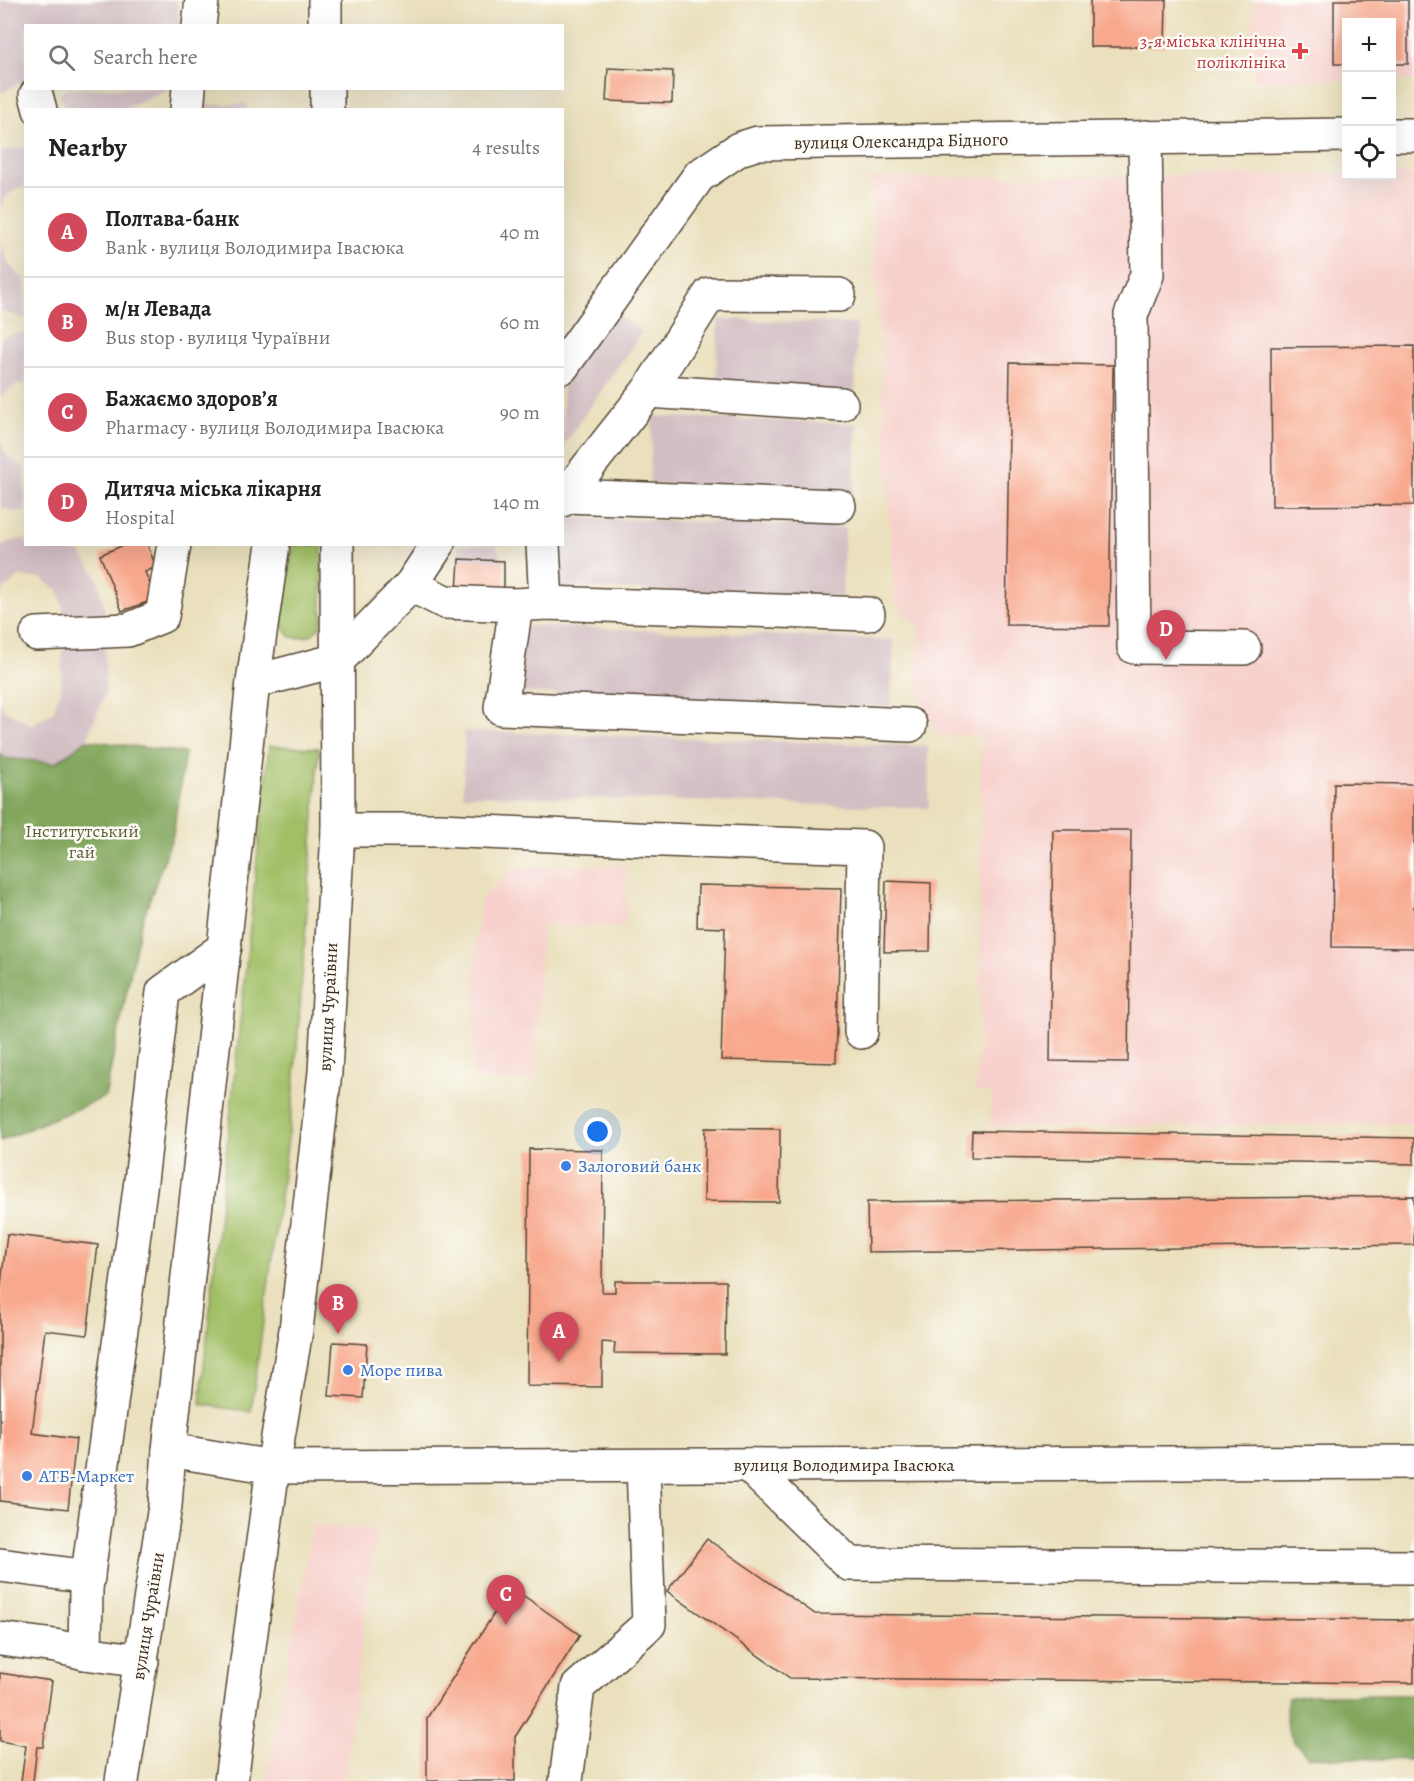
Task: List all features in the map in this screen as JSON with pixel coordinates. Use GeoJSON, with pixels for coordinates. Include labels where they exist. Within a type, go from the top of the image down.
{"type":"FeatureCollection","features":[{"type":"Feature","properties":{"kind":"street"},"geometry":{"type":"LineString","coordinates":[[199,24],[202,0]]}},
{"type":"Feature","properties":{"kind":"street"},"geometry":{"type":"LineString","coordinates":[[325,0],[325,24]]}},
{"type":"Feature","properties":{"kind":"street"},"geometry":{"type":"LineString","coordinates":[[187,108],[189,90]]}},
{"type":"Feature","properties":{"kind":"street"},"geometry":{"type":"LineString","coordinates":[[327,90],[327,108]]}},
{"type":"Feature","properties":{"kind":"street","name":"вулиця Олександра Бідного"},"geometry":{"type":"LineString","coordinates":[[564,364],[699,176],[739,149],[758,143],[1342,135]]}},
{"type":"Feature","properties":{"kind":"street"},"geometry":{"type":"LineString","coordinates":[[1396,135],[1414,135]]}},
{"type":"Feature","properties":{"kind":"street"},"geometry":{"type":"LineString","coordinates":[[1145,137],[1147,275],[1131,315],[1134,647],[1244,648]]}},
{"type":"Feature","properties":{"kind":"street"},"geometry":{"type":"LineString","coordinates":[[564,498],[648,391],[710,294],[839,295]]}},
{"type":"Feature","properties":{"kind":"street"},"geometry":{"type":"LineString","coordinates":[[648,391],[840,404]]}},
{"type":"Feature","properties":{"kind":"street"},"geometry":{"type":"LineString","coordinates":[[564,498],[838,506]]}},
{"type":"Feature","properties":{"kind":"street"},"geometry":{"type":"LineString","coordinates":[[37,634],[128,630],[162,616],[174,546]]}},
{"type":"Feature","properties":{"kind":"street","name":"вулиця Чураївни"},"geometry":{"type":"LineString","coordinates":[[122,1781],[165,1506],[169,1450],[253,682],[273,546]]}},
{"type":"Feature","properties":{"kind":"street","name":"вулиця Чураївни"},"geometry":{"type":"LineString","coordinates":[[231,1781],[273,1467],[296,1330],[325,1071],[338,830],[337,546]]}},
{"type":"Feature","properties":{"kind":"street"},"geometry":{"type":"LineString","coordinates":[[253,682],[338,660],[411,585],[437,546]]}},
{"type":"Feature","properties":{"kind":"street"},"geometry":{"type":"LineString","coordinates":[[543,546],[531,604],[501,708],[910,725]]}},
{"type":"Feature","properties":{"kind":"street"},"geometry":{"type":"LineString","coordinates":[[411,585],[445,602],[868,614]]}},
{"type":"Feature","properties":{"kind":"street"},"geometry":{"type":"LineString","coordinates":[[338,830],[441,830],[864,847],[861,1032]]}},
{"type":"Feature","properties":{"kind":"street"},"geometry":{"type":"LineString","coordinates":[[85,1653],[88,1577],[141,1181],[163,993],[225,947]]}},
{"type":"Feature","properties":{"kind":"street"},"geometry":{"type":"LineString","coordinates":[[169,1450],[273,1467]]}},
{"type":"Feature","properties":{"kind":"street","name":"вулиця Володимира Івасюка"},"geometry":{"type":"LineString","coordinates":[[273,1467],[1414,1462]]}},
{"type":"Feature","properties":{"kind":"street"},"geometry":{"type":"LineString","coordinates":[[748,1465],[849,1564],[1414,1567]]}},
{"type":"Feature","properties":{"kind":"street"},"geometry":{"type":"LineString","coordinates":[[566,1781],[578,1687],[650,1624],[643,1466]]}},
{"type":"Feature","properties":{"kind":"street"},"geometry":{"type":"LineString","coordinates":[[0,1565],[88,1577]]}},
{"type":"Feature","properties":{"kind":"street"},"geometry":{"type":"LineString","coordinates":[[0,1639],[141,1661]]}},
{"type":"Feature","properties":{"kind":"shaded area"},"geometry":{"type":"Polygon","coordinates":[[[0,0],[176,0],[181,24],[24,24],[24,81],[0,94],[0,0]]]}},
{"type":"Feature","properties":{"kind":"shaded area","name":"3-я міська клінічна поліклініка"},"geometry":{"type":"Polygon","coordinates":[[[1253,0],[1414,0],[1414,80],[1396,80],[1396,18],[1342,18],[1342,80],[1253,80],[1253,0]]]}},
{"type":"Feature","properties":{"kind":"shaded area"},"geometry":{"type":"Polygon","coordinates":[[[65,90],[166,90],[126,108],[67,108],[60,93],[65,90]]]}},
{"type":"Feature","properties":{"kind":"shaded area"},"geometry":{"type":"Polygon","coordinates":[[[247,104],[247,108],[195,108],[194,105],[247,104]]]}},
{"type":"Feature","properties":{"kind":"shaded area"},"geometry":{"type":"Polygon","coordinates":[[[24,147],[24,188],[18,188],[4,198],[0,209],[0,158],[2,151],[24,147]]]}},
{"type":"Feature","properties":{"kind":"shaded area"},"geometry":{"type":"Polygon","coordinates":[[[1342,174],[1342,180],[1396,180],[1396,174],[1414,174],[1414,1124],[990,1127],[991,1093],[975,1092],[980,1047],[981,735],[937,736],[917,694],[919,626],[895,603],[870,178],[1342,174]]]}},
{"type":"Feature","properties":{"kind":"shaded area"},"geometry":{"type":"Polygon","coordinates":[[[0,232],[2,247],[8,263],[24,278],[24,318],[0,311],[0,232]]]}},
{"type":"Feature","properties":{"kind":"shaded area"},"geometry":{"type":"Polygon","coordinates":[[[613,310],[642,332],[564,445],[564,380],[613,310]]]}},
{"type":"Feature","properties":{"kind":"shaded area"},"geometry":{"type":"Polygon","coordinates":[[[718,319],[857,324],[855,392],[716,388],[718,319]]]}},
{"type":"Feature","properties":{"kind":"shaded area"},"geometry":{"type":"Polygon","coordinates":[[[24,332],[24,385],[19,383],[0,397],[0,340],[5,336],[24,332]]]}},
{"type":"Feature","properties":{"kind":"shaded area"},"geometry":{"type":"Polygon","coordinates":[[[653,416],[857,424],[854,492],[649,484],[653,416]]]}},
{"type":"Feature","properties":{"kind":"shaded area"},"geometry":{"type":"Polygon","coordinates":[[[0,439],[5,454],[24,467],[24,512],[13,512],[0,506],[0,439]]]}},
{"type":"Feature","properties":{"kind":"shaded area"},"geometry":{"type":"Polygon","coordinates":[[[564,517],[845,527],[842,597],[558,587],[559,546],[564,546],[564,517]]]}},
{"type":"Feature","properties":{"kind":"shaded area"},"geometry":{"type":"Polygon","coordinates":[[[24,539],[24,546],[62,546],[80,553],[98,578],[107,622],[67,623],[58,590],[41,578],[19,577],[2,591],[0,601],[0,545],[24,539]]]}},
{"type":"Feature","properties":{"kind":"shaded area"},"geometry":{"type":"Polygon","coordinates":[[[458,546],[496,546],[504,561],[459,559],[458,546]]]}},
{"type":"Feature","properties":{"kind":"shaded area"},"geometry":{"type":"Polygon","coordinates":[[[514,625],[894,640],[891,707],[511,692],[514,625]]]}},
{"type":"Feature","properties":{"kind":"shaded area"},"geometry":{"type":"Polygon","coordinates":[[[63,644],[105,644],[106,690],[87,740],[55,763],[4,758],[0,754],[0,699],[4,710],[32,725],[53,712],[61,690],[63,644]]]}},
{"type":"Feature","properties":{"kind":"shaded area"},"geometry":{"type":"Polygon","coordinates":[[[464,731],[928,746],[929,808],[463,795],[464,731]]]}},
{"type":"Feature","properties":{"kind":"shaded area"},"geometry":{"type":"Polygon","coordinates":[[[626,865],[626,926],[542,926],[535,1081],[473,1080],[475,951],[481,900],[511,868],[626,865]]]}},
{"type":"Feature","properties":{"kind":"shaded area"},"geometry":{"type":"Polygon","coordinates":[[[313,1525],[376,1530],[344,1781],[266,1781],[313,1525]]]}},
{"type":"Feature","properties":{"kind":"green space"},"geometry":{"type":"Polygon","coordinates":[[[293,546],[322,546],[322,622],[310,636],[291,637],[281,619],[293,546]]]}},
{"type":"Feature","properties":{"kind":"green space","name":"Інститутський гай"},"geometry":{"type":"Polygon","coordinates":[[[87,740],[185,753],[173,835],[140,927],[105,1097],[0,1141],[0,754],[4,758],[55,763],[87,740]]]}},
{"type":"Feature","properties":{"kind":"green space"},"geometry":{"type":"Polygon","coordinates":[[[269,746],[319,748],[293,1101],[251,1412],[200,1404],[269,746]]]}},
{"type":"Feature","properties":{"kind":"green space"},"geometry":{"type":"Polygon","coordinates":[[[1308,1695],[1414,1695],[1414,1760],[1309,1757],[1295,1743],[1286,1725],[1288,1698],[1308,1695]]]}},
{"type":"Feature","properties":{"kind":"building"},"geometry":{"type":"Polygon","coordinates":[[[1090,0],[1166,0],[1165,47],[1090,47],[1090,0]]]}},
{"type":"Feature","properties":{"kind":"building"},"geometry":{"type":"Polygon","coordinates":[[[1334,0],[1408,0],[1408,64],[1396,64],[1396,18],[1342,18],[1342,64],[1334,64],[1334,0]]]}},
{"type":"Feature","properties":{"kind":"building"},"geometry":{"type":"Polygon","coordinates":[[[608,68],[673,71],[672,103],[606,101],[608,68]]]}},
{"type":"Feature","properties":{"kind":"building"},"geometry":{"type":"Polygon","coordinates":[[[1414,346],[1414,505],[1272,506],[1271,347],[1414,346]]]}},
{"type":"Feature","properties":{"kind":"building"},"geometry":{"type":"Polygon","coordinates":[[[1010,363],[1113,365],[1109,626],[1006,625],[1010,363]]]}},
{"type":"Feature","properties":{"kind":"building"},"geometry":{"type":"Polygon","coordinates":[[[121,546],[148,546],[156,567],[145,572],[156,599],[122,611],[100,555],[121,546]]]}},
{"type":"Feature","properties":{"kind":"building"},"geometry":{"type":"Polygon","coordinates":[[[459,559],[504,561],[504,593],[457,591],[459,559]]]}},
{"type":"Feature","properties":{"kind":"building"},"geometry":{"type":"Polygon","coordinates":[[[1334,783],[1414,784],[1414,948],[1332,947],[1334,783]]]}},
{"type":"Feature","properties":{"kind":"building"},"geometry":{"type":"Polygon","coordinates":[[[1053,830],[1131,830],[1128,1062],[1050,1061],[1053,830]]]}},
{"type":"Feature","properties":{"kind":"building"},"geometry":{"type":"Polygon","coordinates":[[[886,881],[931,883],[930,951],[884,952],[886,881]]]}},
{"type":"Feature","properties":{"kind":"building"},"geometry":{"type":"Polygon","coordinates":[[[698,885],[841,888],[836,1063],[721,1060],[725,928],[697,927],[698,885]]]}},
{"type":"Feature","properties":{"kind":"building"},"geometry":{"type":"Polygon","coordinates":[[[705,1128],[780,1129],[779,1202],[704,1201],[705,1128]]]}},
{"type":"Feature","properties":{"kind":"building"},"geometry":{"type":"Polygon","coordinates":[[[972,1131],[1414,1138],[1414,1164],[971,1157],[972,1131]]]}},
{"type":"Feature","properties":{"kind":"building"},"geometry":{"type":"Polygon","coordinates":[[[529,1149],[603,1150],[602,1292],[615,1292],[615,1281],[726,1281],[725,1354],[614,1353],[615,1343],[602,1342],[602,1387],[527,1386],[529,1149]]]}},
{"type":"Feature","properties":{"kind":"building"},"geometry":{"type":"Polygon","coordinates":[[[1414,1196],[1414,1245],[868,1252],[867,1202],[1414,1196]]]}},
{"type":"Feature","properties":{"kind":"building"},"geometry":{"type":"Polygon","coordinates":[[[7,1234],[98,1245],[87,1335],[45,1330],[32,1433],[76,1439],[68,1509],[0,1501],[0,1293],[7,1234]]]}},
{"type":"Feature","properties":{"kind":"building","name":"Море пива"},"geometry":{"type":"Polygon","coordinates":[[[333,1342],[367,1344],[363,1398],[329,1396],[333,1342]]]}},
{"type":"Feature","properties":{"kind":"building"},"geometry":{"type":"Polygon","coordinates":[[[707,1539],[815,1614],[1414,1620],[1414,1683],[790,1678],[667,1591],[707,1539]]]}},
{"type":"Feature","properties":{"kind":"building"},"geometry":{"type":"Polygon","coordinates":[[[511,1587],[580,1635],[515,1737],[515,1781],[427,1781],[427,1718],[511,1587]]]}},
{"type":"Feature","properties":{"kind":"building"},"geometry":{"type":"Polygon","coordinates":[[[0,1673],[52,1681],[43,1747],[37,1747],[33,1781],[21,1781],[26,1746],[0,1741],[0,1673]]]}},
{"type":"Feature","properties":{"kind":"place","name":"3-я міська клінічна поліклініка"},"geometry":{"type":"Point","coordinates":[1300,51]}},
{"type":"Feature","properties":{"kind":"place","name":"Дитяча міська лікарня"},"geometry":{"type":"Point","coordinates":[1166,660]}},
{"type":"Feature","properties":{"kind":"place","name":"Залоговий банк"},"geometry":{"type":"Point","coordinates":[566,1166]}},
{"type":"Feature","properties":{"kind":"place","name":"м/н Левада"},"geometry":{"type":"Point","coordinates":[338,1334]}},
{"type":"Feature","properties":{"kind":"place","name":"Полтава-банк"},"geometry":{"type":"Point","coordinates":[559,1362]}},
{"type":"Feature","properties":{"kind":"place","name":"Море пива"},"geometry":{"type":"Point","coordinates":[348,1370]}},
{"type":"Feature","properties":{"kind":"place","name":"АТБ-Маркет"},"geometry":{"type":"Point","coordinates":[27,1476]}},
{"type":"Feature","properties":{"kind":"place","name":"Бажаємо здоровʼя"},"geometry":{"type":"Point","coordinates":[506,1625]}}]}
